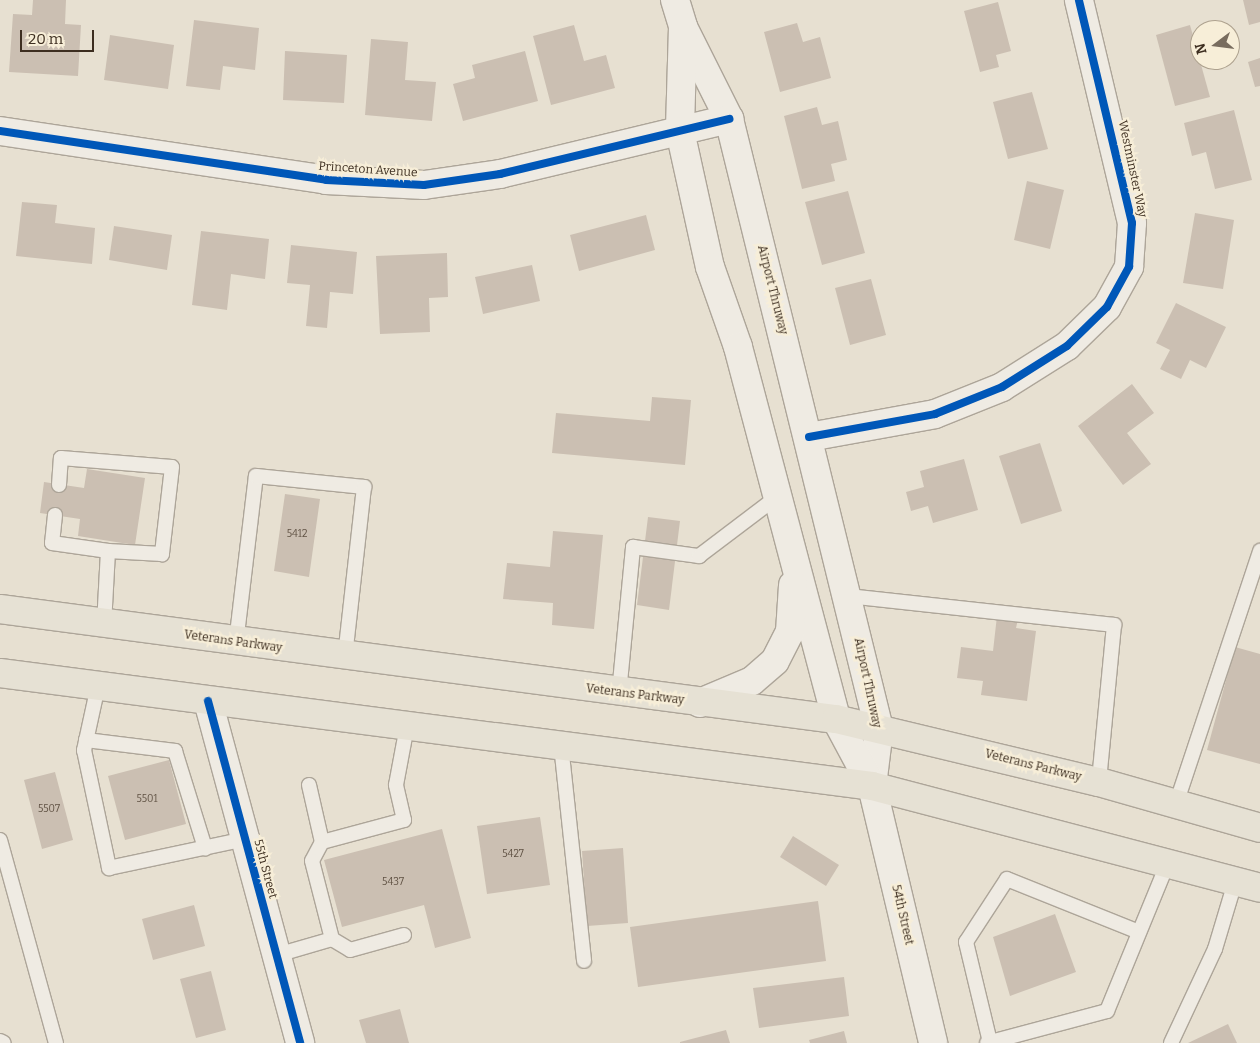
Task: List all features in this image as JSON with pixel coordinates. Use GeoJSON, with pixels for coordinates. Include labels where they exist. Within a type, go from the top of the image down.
{"type":"FeatureCollection","features":[{"type":"Feature","properties":{"kind":"main road","name":"Airport Thruway"},"geometry":{"type":"LineString","coordinates":[[675,0],[683,27],[730,119],[879,729],[872,786]]}},
{"type":"Feature","properties":{"kind":"main road","name":"Westminster Way"},"geometry":{"type":"LineString","coordinates":[[809,437],[934,414],[1002,387],[1067,346],[1107,308],[1129,266],[1132,223],[1078,0]]}},
{"type":"Feature","properties":{"kind":"main road","name":"Airport Thruway"},"geometry":{"type":"LineString","coordinates":[[683,27],[680,131],[710,267],[738,347],[836,719],[872,786]]}},
{"type":"Feature","properties":{"kind":"main road","name":"Princeton Avenue"},"geometry":{"type":"LineString","coordinates":[[0,131],[326,180],[424,186],[500,174],[730,119]]}},
{"type":"Feature","properties":{"kind":"main road"},"geometry":{"type":"LineString","coordinates":[[700,703],[752,681],[775,661],[790,632],[793,559]]}},
{"type":"Feature","properties":{"kind":"main road","name":"Veterans Parkway"},"geometry":{"type":"LineString","coordinates":[[0,609],[236,643],[836,719],[1099,782],[1260,828]]}},
{"type":"Feature","properties":{"kind":"main road"},"geometry":{"type":"LineString","coordinates":[[0,673],[872,786],[1248,884]]}},
{"type":"Feature","properties":{"kind":"main road","name":"55th Street"},"geometry":{"type":"LineString","coordinates":[[208,701],[300,1043]]}},
{"type":"Feature","properties":{"kind":"main road","name":"54th Street"},"geometry":{"type":"LineString","coordinates":[[872,786],[933,1043]]}},
{"type":"Feature","properties":{"kind":"lane"},"geometry":{"type":"LineString","coordinates":[[56,515],[52,543],[108,551],[162,554],[172,467],[61,458],[59,485]]}},
{"type":"Feature","properties":{"kind":"lane"},"geometry":{"type":"LineString","coordinates":[[236,643],[256,476],[364,487],[345,657]]}},
{"type":"Feature","properties":{"kind":"lane"},"geometry":{"type":"LineString","coordinates":[[619,693],[633,547],[699,556],[777,497]]}},
{"type":"Feature","properties":{"kind":"lane"},"geometry":{"type":"LineString","coordinates":[[104,624],[108,551]]}},
{"type":"Feature","properties":{"kind":"lane"},"geometry":{"type":"LineString","coordinates":[[1176,804],[1260,551]]}},
{"type":"Feature","properties":{"kind":"lane"},"geometry":{"type":"LineString","coordinates":[[848,596],[1114,626],[1099,782]]}},
{"type":"Feature","properties":{"kind":"lane"},"geometry":{"type":"LineString","coordinates":[[98,686],[84,750],[109,868],[245,839]]}},
{"type":"Feature","properties":{"kind":"lane"},"geometry":{"type":"LineString","coordinates":[[322,842],[404,820],[396,785],[407,726]]}},
{"type":"Feature","properties":{"kind":"lane"},"geometry":{"type":"LineString","coordinates":[[86,740],[175,751],[204,848]]}},
{"type":"Feature","properties":{"kind":"lane"},"geometry":{"type":"LineString","coordinates":[[561,745],[584,961]]}},
{"type":"Feature","properties":{"kind":"lane"},"geometry":{"type":"LineString","coordinates":[[309,785],[322,842],[312,861],[332,939],[350,950],[404,935]]}},
{"type":"Feature","properties":{"kind":"lane"},"geometry":{"type":"LineString","coordinates":[[0,840],[56,1043]]}},
{"type":"Feature","properties":{"kind":"lane"},"geometry":{"type":"LineString","coordinates":[[1139,932],[1006,879],[966,942],[989,1042],[1107,1011],[1168,862]]}},
{"type":"Feature","properties":{"kind":"lane"},"geometry":{"type":"LineString","coordinates":[[1171,1043],[1248,884]]}},
{"type":"Feature","properties":{"kind":"lane"},"geometry":{"type":"LineString","coordinates":[[277,955],[332,939]]}},
{"type":"Feature","properties":{"kind":"lane"},"geometry":{"type":"LineString","coordinates":[[0,1041],[4,1043]]}},
{"type":"Feature","properties":{"kind":"building"},"geometry":{"type":"Polygon","coordinates":[[[33,0],[66,0],[65,24],[81,25],[78,76],[9,72],[13,14],[32,15],[33,0]]]}},
{"type":"Feature","properties":{"kind":"building"},"geometry":{"type":"Polygon","coordinates":[[[1243,0],[1260,0],[1260,22],[1249,25],[1243,0]]]}},
{"type":"Feature","properties":{"kind":"building"},"geometry":{"type":"Polygon","coordinates":[[[998,2],[1011,51],[996,55],[999,67],[980,72],[964,11],[998,2]]]}},
{"type":"Feature","properties":{"kind":"building"},"geometry":{"type":"Polygon","coordinates":[[[194,20],[259,28],[255,70],[223,66],[220,90],[186,86],[194,20]]]}},
{"type":"Feature","properties":{"kind":"building"},"geometry":{"type":"Polygon","coordinates":[[[797,23],[803,42],[820,37],[831,78],[780,92],[764,32],[797,23]]]}},
{"type":"Feature","properties":{"kind":"building"},"geometry":{"type":"Polygon","coordinates":[[[574,25],[584,61],[606,55],[615,88],[551,105],[533,36],[574,25]]]}},
{"type":"Feature","properties":{"kind":"building"},"geometry":{"type":"Polygon","coordinates":[[[1190,25],[1190,70],[1202,70],[1210,97],[1175,106],[1156,35],[1190,25]]]}},
{"type":"Feature","properties":{"kind":"building"},"geometry":{"type":"Polygon","coordinates":[[[110,35],[174,45],[168,89],[104,80],[110,35]]]}},
{"type":"Feature","properties":{"kind":"building"},"geometry":{"type":"Polygon","coordinates":[[[371,39],[408,42],[405,80],[436,82],[432,121],[365,115],[371,39]]]}},
{"type":"Feature","properties":{"kind":"building"},"geometry":{"type":"Polygon","coordinates":[[[285,51],[347,55],[344,103],[283,100],[285,51]]]}},
{"type":"Feature","properties":{"kind":"building"},"geometry":{"type":"Polygon","coordinates":[[[525,51],[538,101],[463,121],[453,84],[475,78],[472,65],[525,51]]]}},
{"type":"Feature","properties":{"kind":"building"},"geometry":{"type":"Polygon","coordinates":[[[1260,58],[1260,86],[1255,87],[1248,62],[1260,58]]]}},
{"type":"Feature","properties":{"kind":"building"},"geometry":{"type":"Polygon","coordinates":[[[1032,92],[1048,149],[1008,159],[993,102],[1032,92]]]}},
{"type":"Feature","properties":{"kind":"building"},"geometry":{"type":"Polygon","coordinates":[[[817,107],[822,125],[838,121],[847,160],[831,164],[835,181],[802,189],[784,116],[817,107]]]}},
{"type":"Feature","properties":{"kind":"building"},"geometry":{"type":"Polygon","coordinates":[[[1234,110],[1252,180],[1215,189],[1206,152],[1192,156],[1184,123],[1234,110]]]}},
{"type":"Feature","properties":{"kind":"building"},"geometry":{"type":"Polygon","coordinates":[[[1027,181],[1064,190],[1050,249],[1014,240],[1027,181]]]}},
{"type":"Feature","properties":{"kind":"building"},"geometry":{"type":"Polygon","coordinates":[[[848,191],[865,253],[822,265],[805,202],[848,191]]]}},
{"type":"Feature","properties":{"kind":"building"},"geometry":{"type":"Polygon","coordinates":[[[22,202],[57,205],[55,223],[95,228],[92,264],[16,256],[22,202]]]}},
{"type":"Feature","properties":{"kind":"building"},"geometry":{"type":"Polygon","coordinates":[[[1195,213],[1234,220],[1223,289],[1183,283],[1195,213]]]}},
{"type":"Feature","properties":{"kind":"building"},"geometry":{"type":"Polygon","coordinates":[[[646,215],[655,250],[579,271],[570,235],[646,215]]]}},
{"type":"Feature","properties":{"kind":"building"},"geometry":{"type":"Polygon","coordinates":[[[114,226],[172,235],[167,270],[109,260],[114,226]]]}},
{"type":"Feature","properties":{"kind":"building"},"geometry":{"type":"Polygon","coordinates":[[[201,231],[269,239],[265,279],[231,274],[227,310],[192,305],[201,231]]]}},
{"type":"Feature","properties":{"kind":"building"},"geometry":{"type":"Polygon","coordinates":[[[291,245],[357,252],[353,294],[330,292],[327,328],[306,326],[310,285],[287,283],[291,245]]]}},
{"type":"Feature","properties":{"kind":"building"},"geometry":{"type":"Polygon","coordinates":[[[447,253],[448,297],[429,298],[430,332],[380,334],[376,256],[447,253]]]}},
{"type":"Feature","properties":{"kind":"building"},"geometry":{"type":"Polygon","coordinates":[[[532,265],[540,301],[483,314],[475,277],[532,265]]]}},
{"type":"Feature","properties":{"kind":"building"},"geometry":{"type":"Polygon","coordinates":[[[871,279],[886,335],[850,345],[835,288],[871,279]]]}},
{"type":"Feature","properties":{"kind":"building"},"geometry":{"type":"Polygon","coordinates":[[[1176,303],[1226,327],[1206,368],[1190,360],[1181,379],[1160,369],[1170,350],[1156,343],[1176,303]]]}},
{"type":"Feature","properties":{"kind":"building"},"geometry":{"type":"Polygon","coordinates":[[[1132,384],[1154,413],[1127,433],[1151,464],[1123,485],[1078,426],[1132,384]]]}},
{"type":"Feature","properties":{"kind":"building"},"geometry":{"type":"Polygon","coordinates":[[[652,397],[691,400],[685,465],[552,453],[556,413],[650,421],[652,397]]]}},
{"type":"Feature","properties":{"kind":"building"},"geometry":{"type":"Polygon","coordinates":[[[1040,443],[1062,511],[1021,524],[999,456],[1040,443]]]}},
{"type":"Feature","properties":{"kind":"building"},"geometry":{"type":"Polygon","coordinates":[[[964,459],[978,510],[933,523],[928,506],[911,511],[906,492],[924,487],[920,471],[964,459]]]}},
{"type":"Feature","properties":{"kind":"building"},"geometry":{"type":"Polygon","coordinates":[[[87,469],[145,478],[135,545],[78,536],[80,519],[40,513],[44,482],[84,488],[87,469]]]}},
{"type":"Feature","properties":{"kind":"building"},"geometry":{"type":"Polygon","coordinates":[[[285,494],[320,499],[309,577],[274,571],[285,494]]]}},
{"type":"Feature","properties":{"kind":"building"},"geometry":{"type":"Polygon","coordinates":[[[648,517],[680,521],[669,610],[637,605],[648,517]]]}},
{"type":"Feature","properties":{"kind":"building"},"geometry":{"type":"Polygon","coordinates":[[[553,531],[603,535],[594,629],[552,625],[553,603],[503,599],[507,563],[550,567],[553,531]]]}},
{"type":"Feature","properties":{"kind":"building"},"geometry":{"type":"Polygon","coordinates":[[[997,616],[1018,619],[1016,628],[1036,631],[1027,701],[981,695],[983,681],[957,678],[961,647],[993,651],[997,616]]]}},
{"type":"Feature","properties":{"kind":"building"},"geometry":{"type":"Polygon","coordinates":[[[1235,647],[1260,654],[1260,764],[1207,750],[1235,647]]]}},
{"type":"Feature","properties":{"kind":"building"},"geometry":{"type":"Polygon","coordinates":[[[169,760],[186,824],[125,840],[108,776],[169,760]]]}},
{"type":"Feature","properties":{"kind":"building"},"geometry":{"type":"Polygon","coordinates":[[[55,772],[73,840],[42,849],[24,780],[55,772]]]}},
{"type":"Feature","properties":{"kind":"building"},"geometry":{"type":"Polygon","coordinates":[[[540,817],[550,885],[487,894],[477,826],[540,817]]]}},
{"type":"Feature","properties":{"kind":"building"},"geometry":{"type":"Polygon","coordinates":[[[442,829],[471,938],[435,948],[424,905],[342,927],[324,860],[442,829]]]}},
{"type":"Feature","properties":{"kind":"building"},"geometry":{"type":"Polygon","coordinates":[[[793,836],[839,865],[826,886],[780,857],[793,836]]]}},
{"type":"Feature","properties":{"kind":"building"},"geometry":{"type":"Polygon","coordinates":[[[623,848],[628,923],[587,926],[582,851],[623,848]]]}},
{"type":"Feature","properties":{"kind":"building"},"geometry":{"type":"Polygon","coordinates":[[[818,901],[826,961],[638,987],[630,927],[818,901]]]}},
{"type":"Feature","properties":{"kind":"building"},"geometry":{"type":"Polygon","coordinates":[[[194,905],[205,946],[153,960],[142,919],[194,905]]]}},
{"type":"Feature","properties":{"kind":"building"},"geometry":{"type":"Polygon","coordinates":[[[1055,914],[1076,972],[1010,996],[993,937],[1055,914]]]}},
{"type":"Feature","properties":{"kind":"building"},"geometry":{"type":"Polygon","coordinates":[[[211,971],[226,1030],[196,1038],[180,979],[211,971]]]}},
{"type":"Feature","properties":{"kind":"building"},"geometry":{"type":"Polygon","coordinates":[[[844,977],[849,1016],[759,1028],[753,988],[844,977]]]}},
{"type":"Feature","properties":{"kind":"building"},"geometry":{"type":"Polygon","coordinates":[[[400,1009],[409,1043],[366,1043],[359,1020],[400,1009]]]}},
{"type":"Feature","properties":{"kind":"building"},"geometry":{"type":"Polygon","coordinates":[[[1228,1024],[1237,1043],[1188,1043],[1228,1024]]]}},
{"type":"Feature","properties":{"kind":"building"},"geometry":{"type":"Polygon","coordinates":[[[726,1030],[730,1043],[680,1043],[680,1042],[726,1030]]]}},
{"type":"Feature","properties":{"kind":"building"},"geometry":{"type":"Polygon","coordinates":[[[844,1031],[847,1043],[810,1043],[809,1040],[844,1031]]]}},
{"type":"Feature","properties":{"kind":"cycle path"},"geometry":{"type":"LineString","coordinates":[[809,437],[935,414],[1002,387],[1067,346],[1107,307],[1129,267],[1132,223],[1079,0]]}},
{"type":"Feature","properties":{"kind":"cycle path"},"geometry":{"type":"LineString","coordinates":[[0,131],[326,180],[424,185],[500,174],[729,119]]}},
{"type":"Feature","properties":{"kind":"cycle path"},"geometry":{"type":"LineString","coordinates":[[208,701],[300,1043]]}}]}
